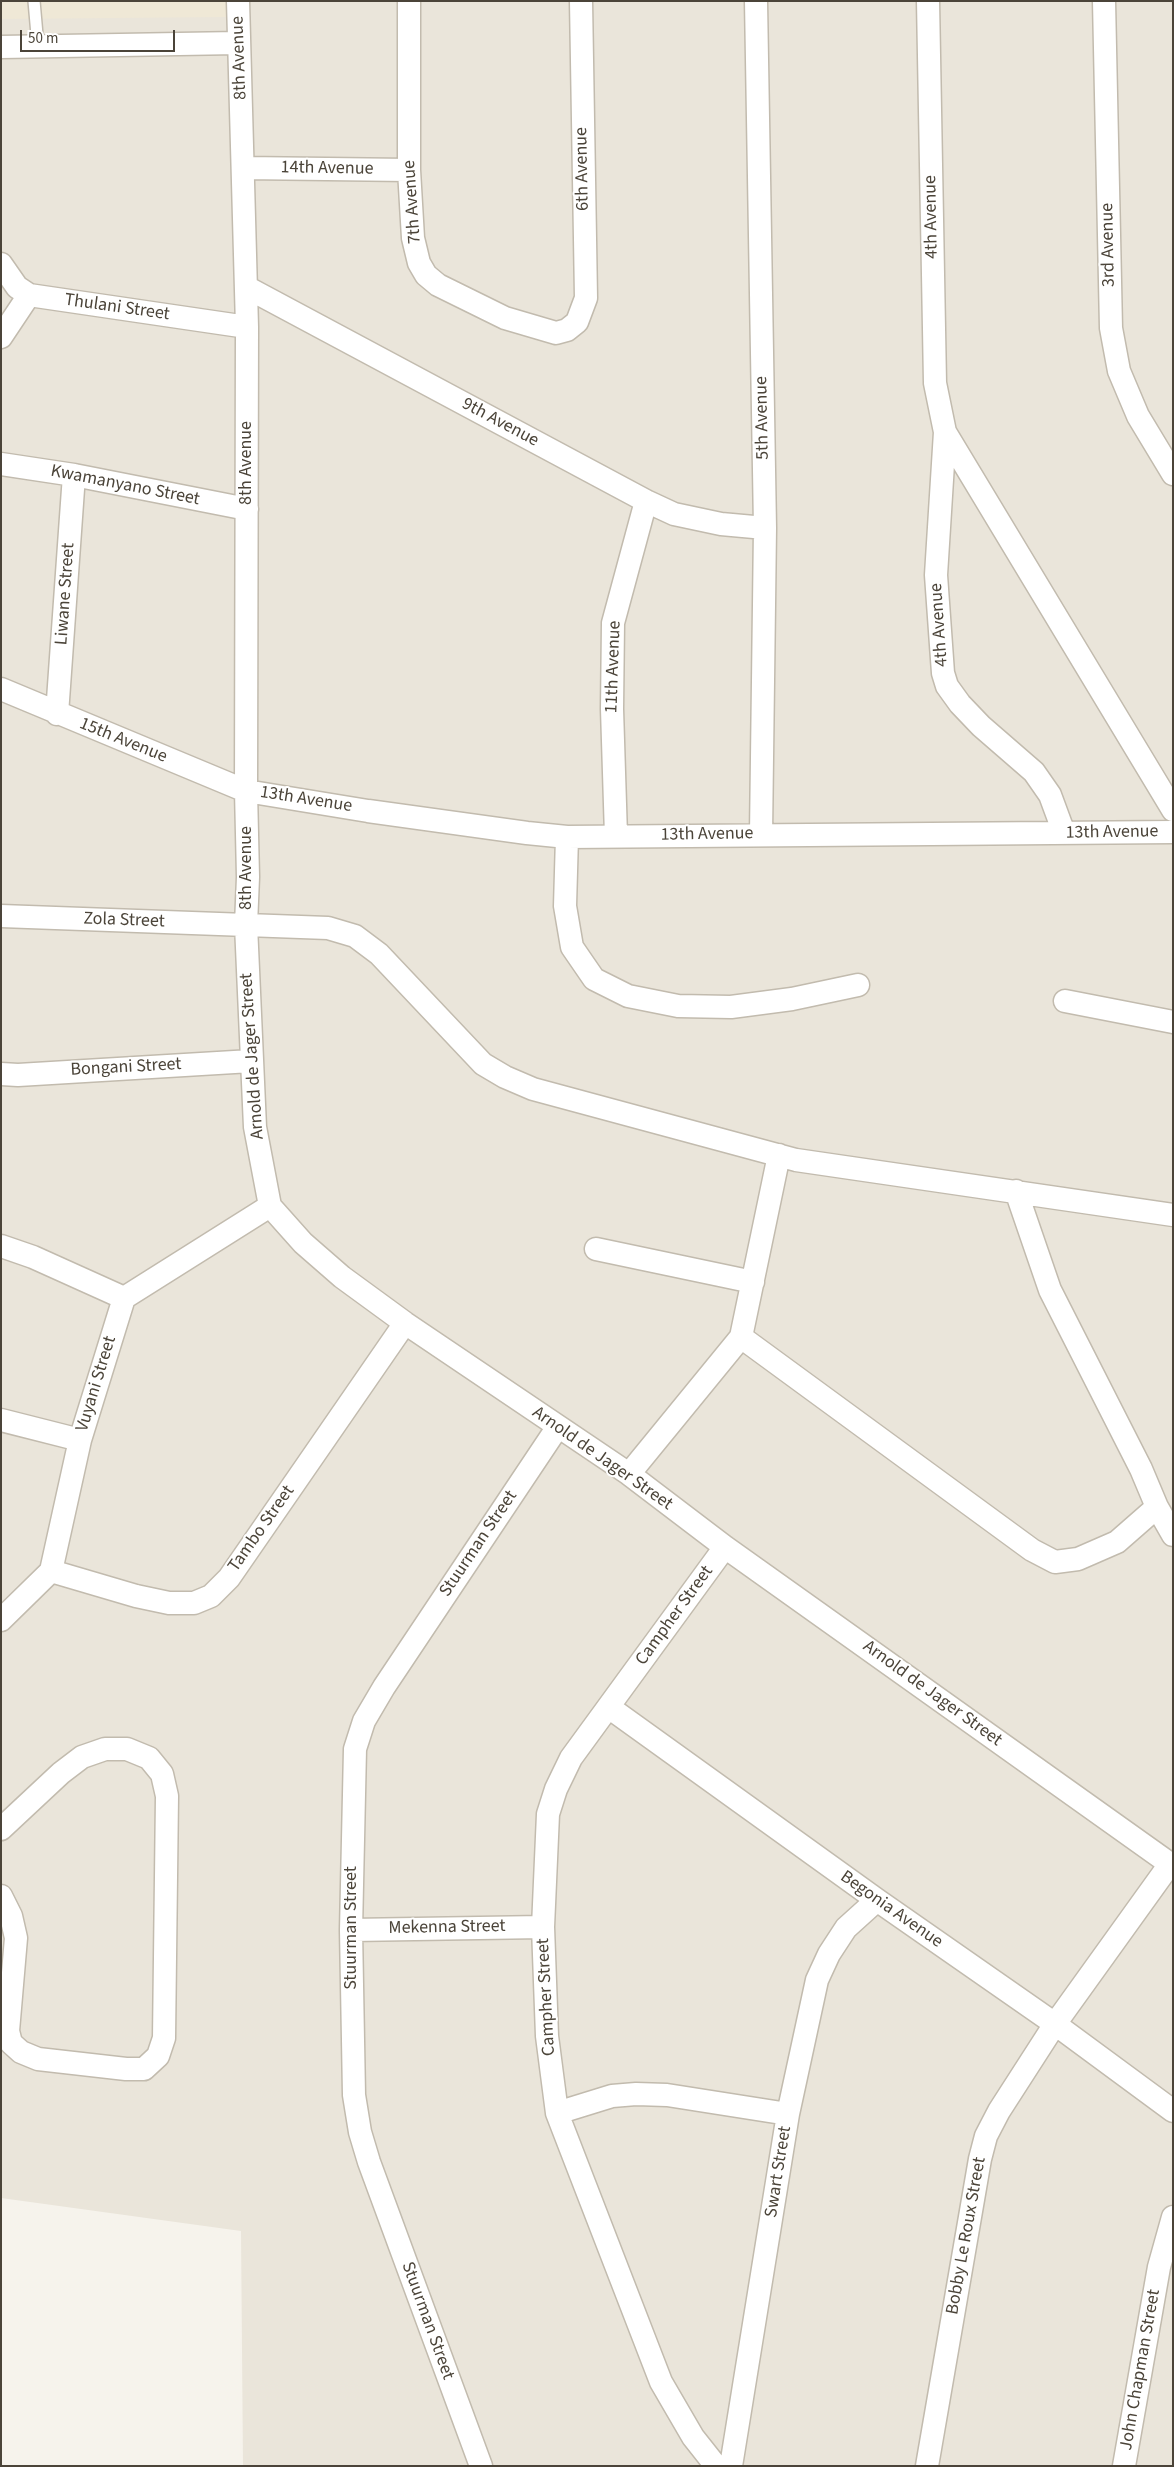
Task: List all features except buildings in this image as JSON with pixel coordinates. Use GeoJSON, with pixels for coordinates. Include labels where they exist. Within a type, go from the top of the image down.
{"type":"FeatureCollection","features":[{"type":"Feature","properties":{"kind":"street","name":"8th Avenue"},"geometry":{"type":"LineString","coordinates":[[238,1],[247,327],[246,791],[248,877],[246,925]]}},
{"type":"Feature","properties":{"kind":"street","name":"7th Avenue"},"geometry":{"type":"LineString","coordinates":[[409,1],[409,170],[413,238],[418,263],[426,275],[438,285],[505,318],[556,333],[566,330]]}},
{"type":"Feature","properties":{"kind":"street","name":"6th Avenue"},"geometry":{"type":"LineString","coordinates":[[566,330],[577,322],[586,298],[580,1]]}},
{"type":"Feature","properties":{"kind":"street","name":"5th Avenue"},"geometry":{"type":"LineString","coordinates":[[756,1],[765,528],[761,834]]}},
{"type":"Feature","properties":{"kind":"street","name":"4th Avenue"},"geometry":{"type":"LineString","coordinates":[[928,1],[935,383],[945,432],[936,575],[943,673],[947,686],[960,704],[981,726],[1034,772],[1050,795],[1064,833]]}},
{"type":"Feature","properties":{"kind":"street","name":"3rd Avenue"},"geometry":{"type":"LineString","coordinates":[[1104,1],[1110,328],[1119,371],[1138,416],[1173,474]]}},
{"type":"Feature","properties":{"kind":"street"},"geometry":{"type":"LineString","coordinates":[[1,47],[238,43]]}},
{"type":"Feature","properties":{"kind":"street","name":"14th Avenue"},"geometry":{"type":"LineString","coordinates":[[244,168],[409,170]]}},
{"type":"Feature","properties":{"kind":"street"},"geometry":{"type":"LineString","coordinates":[[1,264],[17,287],[29,295],[1,338]]}},
{"type":"Feature","properties":{"kind":"street","name":"9th Avenue"},"geometry":{"type":"LineString","coordinates":[[246,287],[646,501],[674,514],[721,524],[765,528]]}},
{"type":"Feature","properties":{"kind":"street","name":"Thulani Street"},"geometry":{"type":"LineString","coordinates":[[29,295],[247,327]]}},
{"type":"Feature","properties":{"kind":"street","name":"4th Avenue"},"geometry":{"type":"LineString","coordinates":[[945,432],[1173,810]]}},
{"type":"Feature","properties":{"kind":"street","name":"Kwamanyano Street"},"geometry":{"type":"LineString","coordinates":[[1,464],[74,475],[248,509]]}},
{"type":"Feature","properties":{"kind":"street","name":"Liwane Street"},"geometry":{"type":"LineString","coordinates":[[57,714],[74,475]]}},
{"type":"Feature","properties":{"kind":"street","name":"11th Avenue"},"geometry":{"type":"LineString","coordinates":[[616,836],[612,709],[613,624],[646,501]]}},
{"type":"Feature","properties":{"kind":"street","name":"15th Avenue"},"geometry":{"type":"LineString","coordinates":[[1,689],[57,714],[246,791]]}},
{"type":"Feature","properties":{"kind":"street","name":"13th Avenue"},"geometry":{"type":"LineString","coordinates":[[246,791],[378,813],[567,837],[1173,832]]}},
{"type":"Feature","properties":{"kind":"street"},"geometry":{"type":"LineString","coordinates":[[567,837],[565,906],[572,947],[594,979],[628,996],[678,1006],[731,1007],[792,999],[858,985]]}},
{"type":"Feature","properties":{"kind":"street","name":"Zola Street"},"geometry":{"type":"LineString","coordinates":[[1,916],[328,928],[355,936],[379,954],[484,1064],[505,1077],[533,1089],[796,1160],[1173,1215]]}},
{"type":"Feature","properties":{"kind":"street","name":"Arnold de Jager Street"},"geometry":{"type":"LineString","coordinates":[[246,925],[250,1061],[255,1126],[270,1206],[303,1243],[342,1277],[405,1323],[558,1428],[629,1474],[725,1547],[1171,1865]]}},
{"type":"Feature","properties":{"kind":"street"},"geometry":{"type":"LineString","coordinates":[[1065,1001],[1173,1022]]}},
{"type":"Feature","properties":{"kind":"street","name":"Bongani Street"},"geometry":{"type":"LineString","coordinates":[[1,1074],[18,1075],[250,1061]]}},
{"type":"Feature","properties":{"kind":"street"},"geometry":{"type":"LineString","coordinates":[[629,1474],[741,1337],[779,1155]]}},
{"type":"Feature","properties":{"kind":"street"},"geometry":{"type":"LineString","coordinates":[[1016,1191],[1050,1290],[1137,1460],[1157,1507],[1173,1536]]}},
{"type":"Feature","properties":{"kind":"street"},"geometry":{"type":"LineString","coordinates":[[1,1246],[33,1257],[124,1298],[270,1206]]}},
{"type":"Feature","properties":{"kind":"street"},"geometry":{"type":"LineString","coordinates":[[596,1249],[753,1282]]}},
{"type":"Feature","properties":{"kind":"street","name":"Vuyani Street"},"geometry":{"type":"LineString","coordinates":[[51,1571],[80,1440],[124,1298]]}},
{"type":"Feature","properties":{"kind":"street","name":"Tambo Street"},"geometry":{"type":"LineString","coordinates":[[51,1571],[136,1596],[169,1603],[194,1603],[211,1596],[229,1578],[405,1323]]}},
{"type":"Feature","properties":{"kind":"street"},"geometry":{"type":"LineString","coordinates":[[741,1337],[1032,1550],[1054,1562],[1078,1560],[1117,1542],[1157,1507]]}},
{"type":"Feature","properties":{"kind":"street"},"geometry":{"type":"LineString","coordinates":[[1,1420],[80,1440]]}},
{"type":"Feature","properties":{"kind":"street","name":"Stuurman Street"},"geometry":{"type":"LineString","coordinates":[[481,2466],[368,2162],[360,2132],[354,2095],[351,1930],[355,1749],[364,1721],[384,1687],[558,1428]]}},
{"type":"Feature","properties":{"kind":"street","name":"Campher Street"},"geometry":{"type":"LineString","coordinates":[[716,2466],[693,2437],[661,2382],[557,2113],[547,2036],[543,1927],[548,1814],[556,1789],[571,1758],[610,1708],[725,1547]]}},
{"type":"Feature","properties":{"kind":"street"},"geometry":{"type":"LineString","coordinates":[[1,1620],[51,1571]]}},
{"type":"Feature","properties":{"kind":"street","name":"Begonia Avenue"},"geometry":{"type":"LineString","coordinates":[[610,1708],[877,1900],[1055,2024],[1173,2112]]}},
{"type":"Feature","properties":{"kind":"street"},"geometry":{"type":"LineString","coordinates":[[1,1829],[61,1773],[82,1758],[104,1749],[127,1749],[149,1758],[162,1774],[167,1796],[164,2038],[158,2056],[144,2068],[126,2069],[38,2059],[21,2052],[12,2043],[8,2031],[16,1938],[11,1916],[1,1896]]}},
{"type":"Feature","properties":{"kind":"street","name":"Bobby Le Roux Street"},"geometry":{"type":"LineString","coordinates":[[927,2466],[980,2159],[986,2136],[999,2111],[1055,2024],[1171,1865]]}},
{"type":"Feature","properties":{"kind":"street","name":"Swart Street"},"geometry":{"type":"LineString","coordinates":[[730,2466],[788,2114],[817,1980],[846,1928],[877,1900]]}},
{"type":"Feature","properties":{"kind":"street","name":"Mekenna Street"},"geometry":{"type":"LineString","coordinates":[[351,1930],[543,1927]]}},
{"type":"Feature","properties":{"kind":"street"},"geometry":{"type":"LineString","coordinates":[[557,2113],[612,2096],[636,2094],[667,2095],[788,2114]]}},
{"type":"Feature","properties":{"kind":"street","name":"John Chapman Street"},"geometry":{"type":"LineString","coordinates":[[1124,2466],[1159,2267],[1173,2217]]}},
{"type":"Feature","properties":{"kind":"lane"},"geometry":{"type":"LineString","coordinates":[[34,1],[38,46]]}},
{"type":"Feature","properties":{"kind":"shaded area"},"geometry":{"type":"Polygon","coordinates":[[[1,1],[1173,1],[1173,2466],[243,2466],[241,2231],[1,2198],[1,1]]]}},
{"type":"Feature","properties":{"kind":"shaded area"},"geometry":{"type":"Polygon","coordinates":[[[1,1],[226,1],[226,17],[1,19],[1,1]]]}}]}
